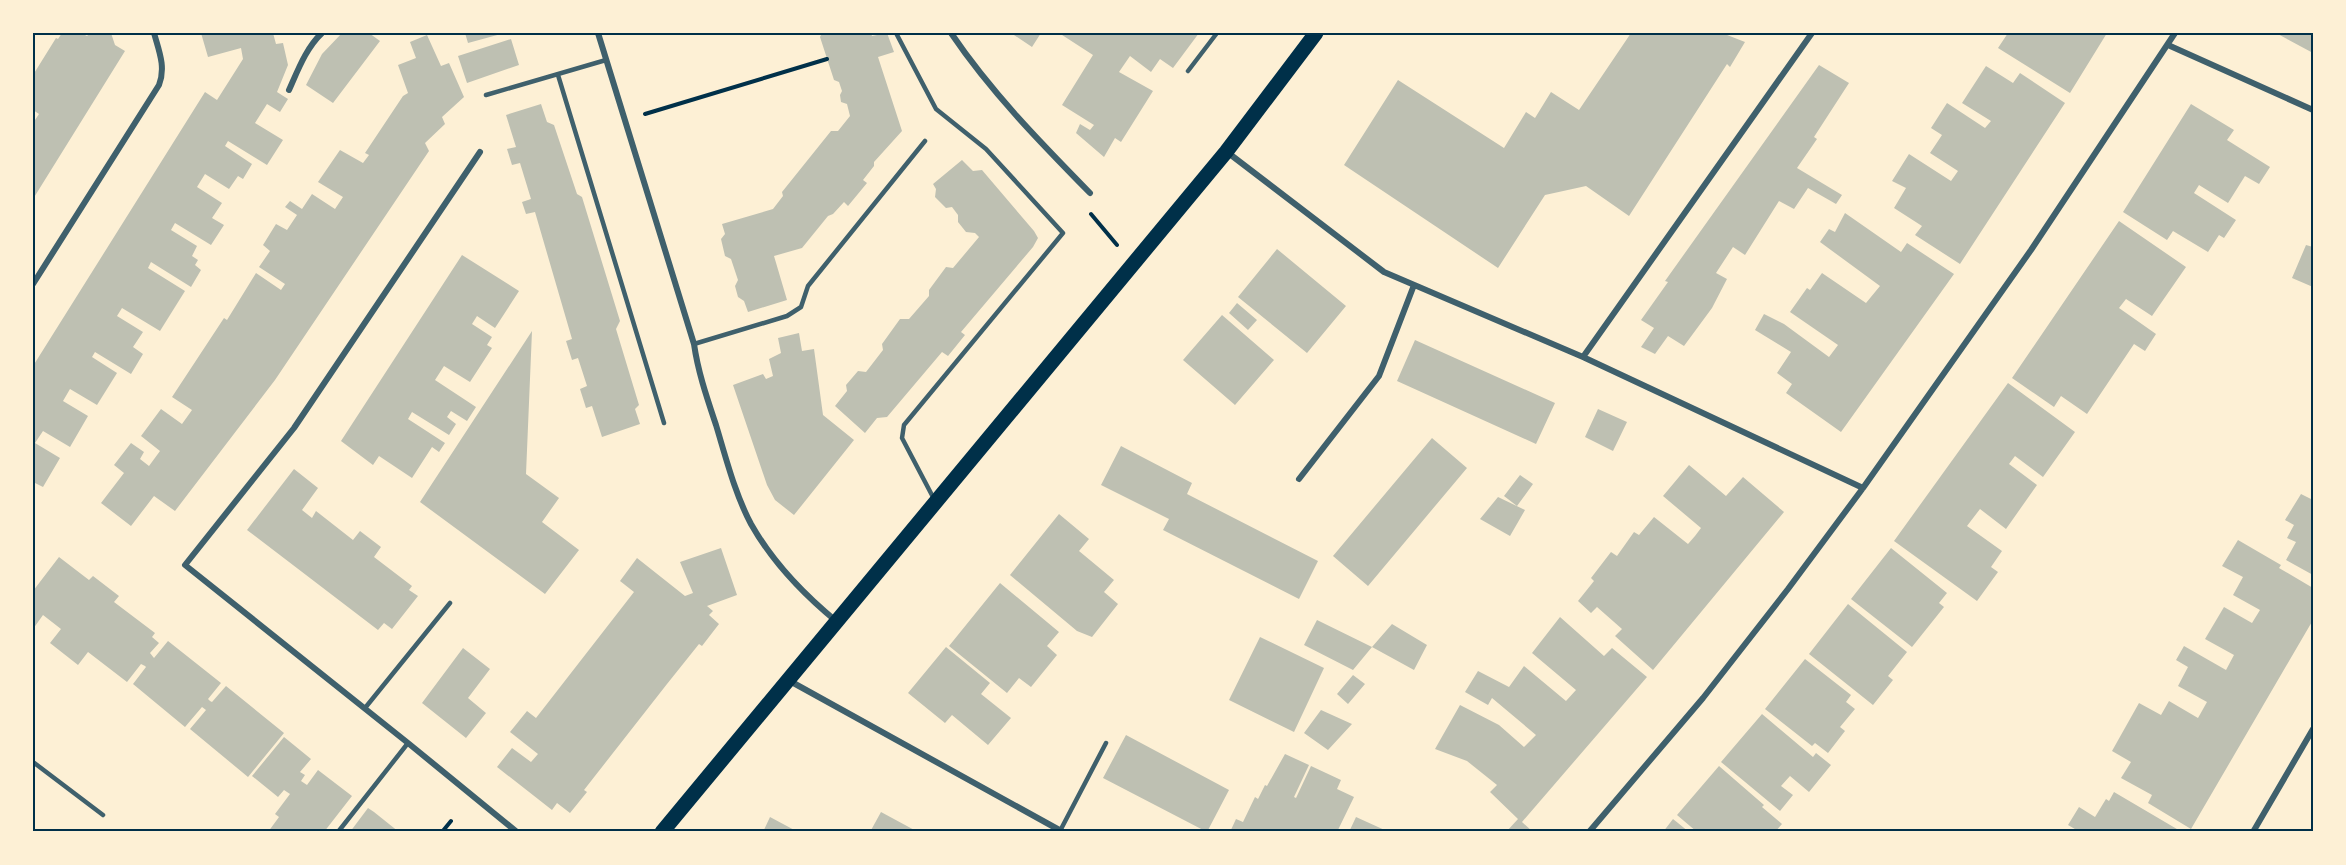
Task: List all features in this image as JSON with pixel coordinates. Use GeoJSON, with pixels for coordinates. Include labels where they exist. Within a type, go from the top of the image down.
{"type":"FeatureCollection","features":[{"type":"Feature","properties":{"kind":"main road"},"geometry":{"type":"LineString","coordinates":[[662,832],[1226,152],[1316,33]]}},
{"type":"Feature","properties":{"kind":"street"},"geometry":{"type":"LineString","coordinates":[[33,284],[159,85],[163,74],[163,63],[154,33]]}},
{"type":"Feature","properties":{"kind":"street"},"geometry":{"type":"LineString","coordinates":[[289,90],[303,59],[322,33]]}},
{"type":"Feature","properties":{"kind":"street"},"geometry":{"type":"LineString","coordinates":[[598,33],[694,344],[702,379],[727,461],[750,522],[779,566],[811,600],[836,622]]}},
{"type":"Feature","properties":{"kind":"street"},"geometry":{"type":"LineString","coordinates":[[951,33],[990,86],[1028,130],[1090,193]]}},
{"type":"Feature","properties":{"kind":"street"},"geometry":{"type":"LineString","coordinates":[[1583,357],[1812,33]]}},
{"type":"Feature","properties":{"kind":"street"},"geometry":{"type":"LineString","coordinates":[[1589,832],[1703,698],[1863,488],[2031,250],[2175,33]]}},
{"type":"Feature","properties":{"kind":"street"},"geometry":{"type":"LineString","coordinates":[[2169,45],[2313,110]]}},
{"type":"Feature","properties":{"kind":"street"},"geometry":{"type":"LineString","coordinates":[[480,152],[294,428],[185,566],[517,832]]}},
{"type":"Feature","properties":{"kind":"street"},"geometry":{"type":"LineString","coordinates":[[1226,152],[1384,272],[1583,357],[1863,488]]}},
{"type":"Feature","properties":{"kind":"street"},"geometry":{"type":"LineString","coordinates":[[1299,479],[1379,376],[1414,285]]}},
{"type":"Feature","properties":{"kind":"street"},"geometry":{"type":"LineString","coordinates":[[788,680],[1061,832]]}},
{"type":"Feature","properties":{"kind":"street"},"geometry":{"type":"LineString","coordinates":[[2253,832],[2313,729]]}},
{"type":"Feature","properties":{"kind":"lane"},"geometry":{"type":"LineString","coordinates":[[896,33],[936,109],[987,149],[1063,233],[904,425],[902,438],[935,502]]}},
{"type":"Feature","properties":{"kind":"lane"},"geometry":{"type":"LineString","coordinates":[[1188,71],[1216,33]]}},
{"type":"Feature","properties":{"kind":"lane"},"geometry":{"type":"LineString","coordinates":[[486,95],[606,60]]}},
{"type":"Feature","properties":{"kind":"lane"},"geometry":{"type":"LineString","coordinates":[[558,75],[664,423]]}},
{"type":"Feature","properties":{"kind":"lane"},"geometry":{"type":"LineString","coordinates":[[694,344],[787,316],[801,307],[808,286],[925,141]]}},
{"type":"Feature","properties":{"kind":"lane"},"geometry":{"type":"LineString","coordinates":[[365,708],[450,603]]}},
{"type":"Feature","properties":{"kind":"lane"},"geometry":{"type":"LineString","coordinates":[[338,832],[408,743]]}},
{"type":"Feature","properties":{"kind":"lane"},"geometry":{"type":"LineString","coordinates":[[1061,832],[1106,743]]}},
{"type":"Feature","properties":{"kind":"lane"},"geometry":{"type":"LineString","coordinates":[[33,762],[103,815]]}},
{"type":"Feature","properties":{"kind":"path"},"geometry":{"type":"LineString","coordinates":[[624,120],[827,59]]}},
{"type":"Feature","properties":{"kind":"path"},"geometry":{"type":"LineString","coordinates":[[1090,193],[1090,212],[1109,237],[1135,262]]}},
{"type":"Feature","properties":{"kind":"path"},"geometry":{"type":"LineString","coordinates":[[442,832],[451,821]]}},
{"type":"Feature","properties":{"kind":"building"},"geometry":{"type":"Polygon","coordinates":[[[62,33],[81,33],[87,36],[90,33],[111,33],[115,45],[125,51],[33,199],[33,123],[39,114],[33,110],[33,75],[56,38],[58,39],[62,33]]]}},
{"type":"Feature","properties":{"kind":"building"},"geometry":{"type":"Polygon","coordinates":[[[201,33],[273,33],[276,44],[283,43],[288,65],[277,92],[288,99],[280,112],[267,104],[255,123],[283,140],[267,165],[228,141],[225,146],[252,164],[243,179],[238,176],[229,189],[205,174],[197,187],[222,203],[212,218],[224,225],[211,245],[175,223],[171,230],[197,246],[192,256],[198,260],[195,265],[201,270],[191,287],[151,262],[148,268],[185,291],[160,331],[122,308],[117,316],[143,332],[133,347],[143,354],[131,374],[95,352],[92,357],[117,373],[97,405],[70,389],[63,401],[88,416],[70,447],[43,431],[35,443],[60,458],[43,487],[33,482],[33,366],[205,92],[217,100],[243,59],[241,48],[208,57],[201,33]]]}},
{"type":"Feature","properties":{"kind":"building"},"geometry":{"type":"Polygon","coordinates":[[[342,33],[369,33],[380,41],[333,103],[306,85],[322,54],[342,33]]]}},
{"type":"Feature","properties":{"kind":"building"},"geometry":{"type":"Polygon","coordinates":[[[465,33],[501,33],[501,34],[468,43],[465,33]]]}},
{"type":"Feature","properties":{"kind":"building"},"geometry":{"type":"Polygon","coordinates":[[[822,33],[871,33],[872,36],[887,33],[894,52],[878,57],[902,131],[874,162],[874,166],[863,180],[867,183],[848,206],[844,202],[828,216],[802,248],[774,256],[787,300],[748,312],[744,301],[738,297],[735,286],[738,280],[731,259],[725,256],[721,239],[725,234],[722,224],[773,209],[783,196],[782,192],[831,131],[838,131],[850,116],[847,104],[841,102],[842,91],[839,82],[834,80],[820,37],[822,33]]]}},
{"type":"Feature","properties":{"kind":"building"},"geometry":{"type":"Polygon","coordinates":[[[1011,33],[1041,33],[1032,47],[1011,33]]]}},
{"type":"Feature","properties":{"kind":"building"},"geometry":{"type":"Polygon","coordinates":[[[1059,33],[1199,33],[1173,68],[1160,59],[1151,72],[1130,56],[1119,72],[1153,91],[1121,142],[1115,138],[1104,157],[1076,133],[1080,124],[1090,130],[1094,125],[1062,105],[1093,55],[1059,33]]]}},
{"type":"Feature","properties":{"kind":"building"},"geometry":{"type":"Polygon","coordinates":[[[1631,33],[1722,33],[1745,42],[1730,67],[1727,64],[1629,216],[1586,186],[1545,195],[1498,268],[1344,165],[1398,80],[1504,148],[1526,112],[1535,118],[1551,92],[1579,110],[1631,33]]]}},
{"type":"Feature","properties":{"kind":"building"},"geometry":{"type":"Polygon","coordinates":[[[2008,33],[2107,33],[2070,93],[1998,48],[2008,33]]]}},
{"type":"Feature","properties":{"kind":"building"},"geometry":{"type":"Polygon","coordinates":[[[2276,33],[2313,33],[2313,53],[2276,33]]]}},
{"type":"Feature","properties":{"kind":"building"},"geometry":{"type":"Polygon","coordinates":[[[427,35],[441,66],[449,63],[464,97],[442,117],[445,124],[425,143],[429,151],[275,380],[175,511],[154,496],[131,526],[101,503],[124,473],[114,465],[131,443],[144,452],[140,459],[149,466],[160,451],[141,436],[161,409],[182,424],[192,410],[172,397],[224,318],[227,320],[256,273],[281,290],[285,284],[259,267],[270,251],[263,245],[276,224],[287,230],[297,215],[285,207],[290,201],[302,209],[312,194],[335,209],[343,197],[318,182],[340,150],[363,163],[369,155],[365,153],[403,96],[408,93],[398,65],[416,58],[410,42],[427,35]]]}},
{"type":"Feature","properties":{"kind":"building"},"geometry":{"type":"Polygon","coordinates":[[[511,39],[519,65],[467,83],[458,56],[511,39]]]}},
{"type":"Feature","properties":{"kind":"building"},"geometry":{"type":"Polygon","coordinates":[[[1819,65],[1849,83],[1814,137],[1817,139],[1797,168],[1842,195],[1836,204],[1808,188],[1794,209],[1779,201],[1745,255],[1733,247],[1716,273],[1727,279],[1712,308],[1684,346],[1668,336],[1655,354],[1641,347],[1654,328],[1641,320],[1668,282],[1665,281],[1819,65]]]}},
{"type":"Feature","properties":{"kind":"building"},"geometry":{"type":"Polygon","coordinates":[[[1986,66],[2013,83],[2020,73],[2065,103],[1960,264],[1915,235],[1922,226],[1894,208],[1906,188],[1892,181],[1909,154],[1951,181],[1958,171],[1930,153],[1942,135],[1931,128],[1947,103],[1985,128],[1991,121],[1962,103],[1986,66]]]}},
{"type":"Feature","properties":{"kind":"building"},"geometry":{"type":"Polygon","coordinates":[[[541,104],[547,122],[554,125],[577,194],[582,197],[620,321],[616,329],[639,405],[635,409],[640,424],[602,437],[592,406],[586,408],[580,389],[587,386],[578,358],[572,360],[566,341],[572,339],[535,212],[526,214],[522,202],[531,199],[520,163],[512,165],[507,149],[516,147],[506,115],[541,104]]]}},
{"type":"Feature","properties":{"kind":"building"},"geometry":{"type":"Polygon","coordinates":[[[2191,104],[2234,130],[2227,140],[2270,167],[2259,184],[2245,176],[2228,203],[2199,185],[2194,193],[2236,220],[2224,238],[2219,235],[2208,252],[2173,231],[2167,240],[2123,212],[2191,104]]]}},
{"type":"Feature","properties":{"kind":"building"},"geometry":{"type":"Polygon","coordinates":[[[962,160],[973,171],[982,170],[1038,238],[1033,247],[961,332],[965,335],[948,356],[942,352],[887,417],[877,418],[865,433],[835,406],[847,391],[846,385],[858,371],[866,372],[883,350],[882,344],[900,319],[909,319],[929,296],[929,290],[946,267],[953,268],[979,237],[975,233],[966,232],[958,222],[958,215],[952,207],[946,208],[935,197],[936,189],[933,184],[962,160]]]}},
{"type":"Feature","properties":{"kind":"building"},"geometry":{"type":"Polygon","coordinates":[[[1845,213],[1901,252],[1907,243],[1954,274],[1841,432],[1786,393],[1792,384],[1777,373],[1791,352],[1755,330],[1764,314],[1784,324],[1829,357],[1838,345],[1790,312],[1807,288],[1810,290],[1822,273],[1866,303],[1880,286],[1820,242],[1829,229],[1835,232],[1845,213]]]}},
{"type":"Feature","properties":{"kind":"building"},"geometry":{"type":"Polygon","coordinates":[[[2119,221],[2186,267],[2152,316],[2126,299],[2119,308],[2156,334],[2145,351],[2134,344],[2087,414],[2061,396],[2054,407],[2012,378],[2119,221]]]}},
{"type":"Feature","properties":{"kind":"building"},"geometry":{"type":"Polygon","coordinates":[[[2306,245],[2313,247],[2313,287],[2292,278],[2306,245]]]}},
{"type":"Feature","properties":{"kind":"building"},"geometry":{"type":"Polygon","coordinates":[[[1277,249],[1346,306],[1307,353],[1238,297],[1277,249]]]}},
{"type":"Feature","properties":{"kind":"building"},"geometry":{"type":"Polygon","coordinates":[[[462,255],[519,291],[495,328],[477,316],[472,324],[492,337],[487,345],[492,348],[470,382],[444,366],[435,380],[476,407],[467,421],[451,411],[447,417],[456,424],[449,435],[412,412],[408,419],[445,443],[439,452],[432,447],[412,478],[379,456],[373,465],[341,441],[462,255]]]}},
{"type":"Feature","properties":{"kind":"building"},"geometry":{"type":"Polygon","coordinates":[[[1237,303],[1257,320],[1248,330],[1229,313],[1237,303]]]}},
{"type":"Feature","properties":{"kind":"building"},"geometry":{"type":"Polygon","coordinates":[[[1222,315],[1274,360],[1235,405],[1183,360],[1222,315]]]}},
{"type":"Feature","properties":{"kind":"building"},"geometry":{"type":"Polygon","coordinates":[[[532,331],[526,474],[559,498],[542,522],[579,550],[545,594],[420,502],[532,331]]]}},
{"type":"Feature","properties":{"kind":"building"},"geometry":{"type":"Polygon","coordinates":[[[799,333],[802,351],[814,349],[823,415],[854,440],[794,515],[775,500],[767,485],[733,385],[763,374],[766,379],[773,376],[769,359],[781,353],[778,338],[799,333]]]}},
{"type":"Feature","properties":{"kind":"building"},"geometry":{"type":"Polygon","coordinates":[[[1415,340],[1555,403],[1536,444],[1397,381],[1415,340]]]}},
{"type":"Feature","properties":{"kind":"building"},"geometry":{"type":"Polygon","coordinates":[[[2008,383],[2075,432],[2043,477],[2015,456],[2009,464],[2037,485],[2006,529],[1980,509],[1967,526],[2002,551],[1991,567],[1998,572],[1977,601],[1894,541],[2008,383]]]}},
{"type":"Feature","properties":{"kind":"building"},"geometry":{"type":"Polygon","coordinates":[[[1598,409],[1627,422],[1613,451],[1585,437],[1598,409]]]}},
{"type":"Feature","properties":{"kind":"building"},"geometry":{"type":"Polygon","coordinates":[[[1432,438],[1467,468],[1368,586],[1333,556],[1432,438]]]}},
{"type":"Feature","properties":{"kind":"building"},"geometry":{"type":"Polygon","coordinates":[[[1121,446],[1192,483],[1187,494],[1318,561],[1299,599],[1163,530],[1169,519],[1101,485],[1121,446]]]}},
{"type":"Feature","properties":{"kind":"building"},"geometry":{"type":"Polygon","coordinates":[[[1689,465],[1726,496],[1743,477],[1784,512],[1653,670],[1615,636],[1622,629],[1597,607],[1591,613],[1578,601],[1594,581],[1591,578],[1611,552],[1617,556],[1634,532],[1639,535],[1654,517],[1688,544],[1695,536],[1701,528],[1663,496],[1689,465]]]}},
{"type":"Feature","properties":{"kind":"building"},"geometry":{"type":"Polygon","coordinates":[[[294,469],[318,488],[302,510],[312,518],[316,511],[353,540],[360,531],[381,547],[374,557],[412,586],[409,590],[418,596],[392,629],[384,623],[378,630],[247,530],[294,469]]]}},
{"type":"Feature","properties":{"kind":"building"},"geometry":{"type":"Polygon","coordinates":[[[1520,475],[1533,484],[1517,506],[1504,496],[1520,475]]]}},
{"type":"Feature","properties":{"kind":"building"},"geometry":{"type":"Polygon","coordinates":[[[2301,494],[2313,500],[2313,575],[2286,560],[2296,542],[2287,538],[2294,525],[2285,520],[2301,494]]]}},
{"type":"Feature","properties":{"kind":"building"},"geometry":{"type":"Polygon","coordinates":[[[1498,497],[1525,510],[1510,536],[1480,519],[1498,497]]]}},
{"type":"Feature","properties":{"kind":"building"},"geometry":{"type":"Polygon","coordinates":[[[1059,514],[1089,539],[1079,551],[1114,580],[1104,592],[1118,604],[1092,637],[1077,631],[1010,575],[1059,514]]]}},
{"type":"Feature","properties":{"kind":"building"},"geometry":{"type":"Polygon","coordinates":[[[2238,540],[2281,565],[2279,568],[2313,588],[2313,620],[2191,829],[2148,803],[2152,795],[2121,778],[2131,762],[2112,751],[2139,703],[2161,715],[2169,701],[2198,718],[2207,702],[2178,686],[2188,667],[2176,660],[2184,646],[2226,670],[2234,655],[2205,639],[2224,607],[2252,623],[2260,610],[2233,595],[2243,577],[2222,566],[2238,540]]]}},
{"type":"Feature","properties":{"kind":"building"},"geometry":{"type":"Polygon","coordinates":[[[721,548],[737,595],[707,606],[713,611],[709,615],[719,624],[702,646],[699,644],[667,684],[584,790],[587,792],[570,813],[557,803],[552,810],[497,767],[512,748],[531,762],[538,754],[510,732],[527,711],[536,718],[634,592],[620,581],[637,558],[685,596],[693,593],[680,562],[721,548]]]}},
{"type":"Feature","properties":{"kind":"building"},"geometry":{"type":"Polygon","coordinates":[[[1891,548],[1947,593],[1939,603],[1944,607],[1912,647],[1851,599],[1891,548]]]}},
{"type":"Feature","properties":{"kind":"building"},"geometry":{"type":"Polygon","coordinates":[[[59,557],[89,580],[93,576],[119,596],[114,602],[155,633],[152,637],[159,643],[150,653],[154,658],[168,641],[221,683],[208,699],[210,701],[212,702],[226,686],[284,733],[248,777],[190,729],[206,710],[202,707],[185,727],[133,684],[145,666],[141,664],[127,682],[88,652],[78,665],[50,643],[61,629],[43,615],[33,629],[33,591],[59,557]]]}},
{"type":"Feature","properties":{"kind":"building"},"geometry":{"type":"Polygon","coordinates":[[[1000,583],[1059,632],[1047,646],[1057,655],[1031,687],[1019,678],[1007,693],[949,646],[1000,583]]]}},
{"type":"Feature","properties":{"kind":"building"},"geometry":{"type":"Polygon","coordinates":[[[1848,604],[1907,652],[1888,676],[1893,680],[1873,705],[1809,654],[1848,604]]]}},
{"type":"Feature","properties":{"kind":"building"},"geometry":{"type":"Polygon","coordinates":[[[1560,617],[1604,656],[1612,648],[1647,677],[1522,822],[1533,832],[1506,832],[1518,819],[1490,792],[1497,785],[1467,761],[1435,749],[1460,705],[1499,725],[1524,747],[1536,735],[1492,698],[1488,705],[1465,692],[1478,671],[1509,687],[1524,666],[1566,701],[1576,690],[1532,653],[1560,617]]]}},
{"type":"Feature","properties":{"kind":"building"},"geometry":{"type":"Polygon","coordinates":[[[1317,620],[1372,647],[1353,670],[1304,645],[1317,620]]]}},
{"type":"Feature","properties":{"kind":"building"},"geometry":{"type":"Polygon","coordinates":[[[1392,624],[1427,645],[1414,670],[1372,647],[1392,624]]]}},
{"type":"Feature","properties":{"kind":"building"},"geometry":{"type":"Polygon","coordinates":[[[1260,637],[1324,668],[1294,732],[1229,700],[1260,637]]]}},
{"type":"Feature","properties":{"kind":"building"},"geometry":{"type":"Polygon","coordinates":[[[946,647],[990,683],[981,694],[1011,718],[988,745],[952,715],[945,723],[908,693],[946,647]]]}},
{"type":"Feature","properties":{"kind":"building"},"geometry":{"type":"Polygon","coordinates":[[[463,648],[490,669],[468,698],[486,713],[466,738],[422,703],[463,648]]]}},
{"type":"Feature","properties":{"kind":"building"},"geometry":{"type":"Polygon","coordinates":[[[1805,659],[1851,695],[1846,702],[1855,709],[1840,727],[1845,731],[1828,753],[1815,743],[1812,746],[1765,709],[1805,659]]]}},
{"type":"Feature","properties":{"kind":"building"},"geometry":{"type":"Polygon","coordinates":[[[1353,675],[1365,684],[1348,704],[1337,694],[1353,675]]]}},
{"type":"Feature","properties":{"kind":"building"},"geometry":{"type":"Polygon","coordinates":[[[1321,710],[1352,724],[1328,750],[1304,733],[1321,710]]]}},
{"type":"Feature","properties":{"kind":"building"},"geometry":{"type":"Polygon","coordinates":[[[1762,714],[1813,757],[1816,753],[1831,765],[1809,792],[1790,776],[1781,786],[1793,795],[1780,811],[1721,762],[1762,714]]]}},
{"type":"Feature","properties":{"kind":"building"},"geometry":{"type":"Polygon","coordinates":[[[1126,735],[1229,790],[1207,832],[1103,778],[1126,735]]]}},
{"type":"Feature","properties":{"kind":"building"},"geometry":{"type":"Polygon","coordinates":[[[284,737],[311,759],[300,772],[305,775],[301,781],[307,785],[318,770],[352,796],[324,832],[268,832],[279,817],[275,814],[290,794],[284,790],[278,797],[252,776],[284,737]]]}},
{"type":"Feature","properties":{"kind":"building"},"geometry":{"type":"Polygon","coordinates":[[[1285,754],[1309,765],[1294,797],[1296,798],[1311,766],[1341,780],[1337,789],[1354,797],[1337,832],[1230,832],[1236,819],[1243,822],[1255,797],[1258,799],[1285,754]]]}},
{"type":"Feature","properties":{"kind":"building"},"geometry":{"type":"Polygon","coordinates":[[[1719,766],[1782,824],[1775,832],[1697,832],[1677,815],[1719,766]]]}},
{"type":"Feature","properties":{"kind":"building"},"geometry":{"type":"Polygon","coordinates":[[[2114,792],[2182,832],[2080,832],[2068,825],[2079,807],[2095,817],[2106,799],[2109,801],[2114,792]]]}},
{"type":"Feature","properties":{"kind":"building"},"geometry":{"type":"Polygon","coordinates":[[[368,808],[374,812],[399,832],[350,832],[368,808]]]}},
{"type":"Feature","properties":{"kind":"building"},"geometry":{"type":"Polygon","coordinates":[[[881,812],[918,832],[870,832],[881,812]]]}},
{"type":"Feature","properties":{"kind":"building"},"geometry":{"type":"Polygon","coordinates":[[[770,817],[798,832],[763,832],[770,817]]]}},
{"type":"Feature","properties":{"kind":"building"},"geometry":{"type":"Polygon","coordinates":[[[1356,817],[1389,832],[1349,832],[1356,817]]]}},
{"type":"Feature","properties":{"kind":"building"},"geometry":{"type":"Polygon","coordinates":[[[1673,819],[1678,823],[1689,832],[1663,832],[1673,819]]]}}]}
